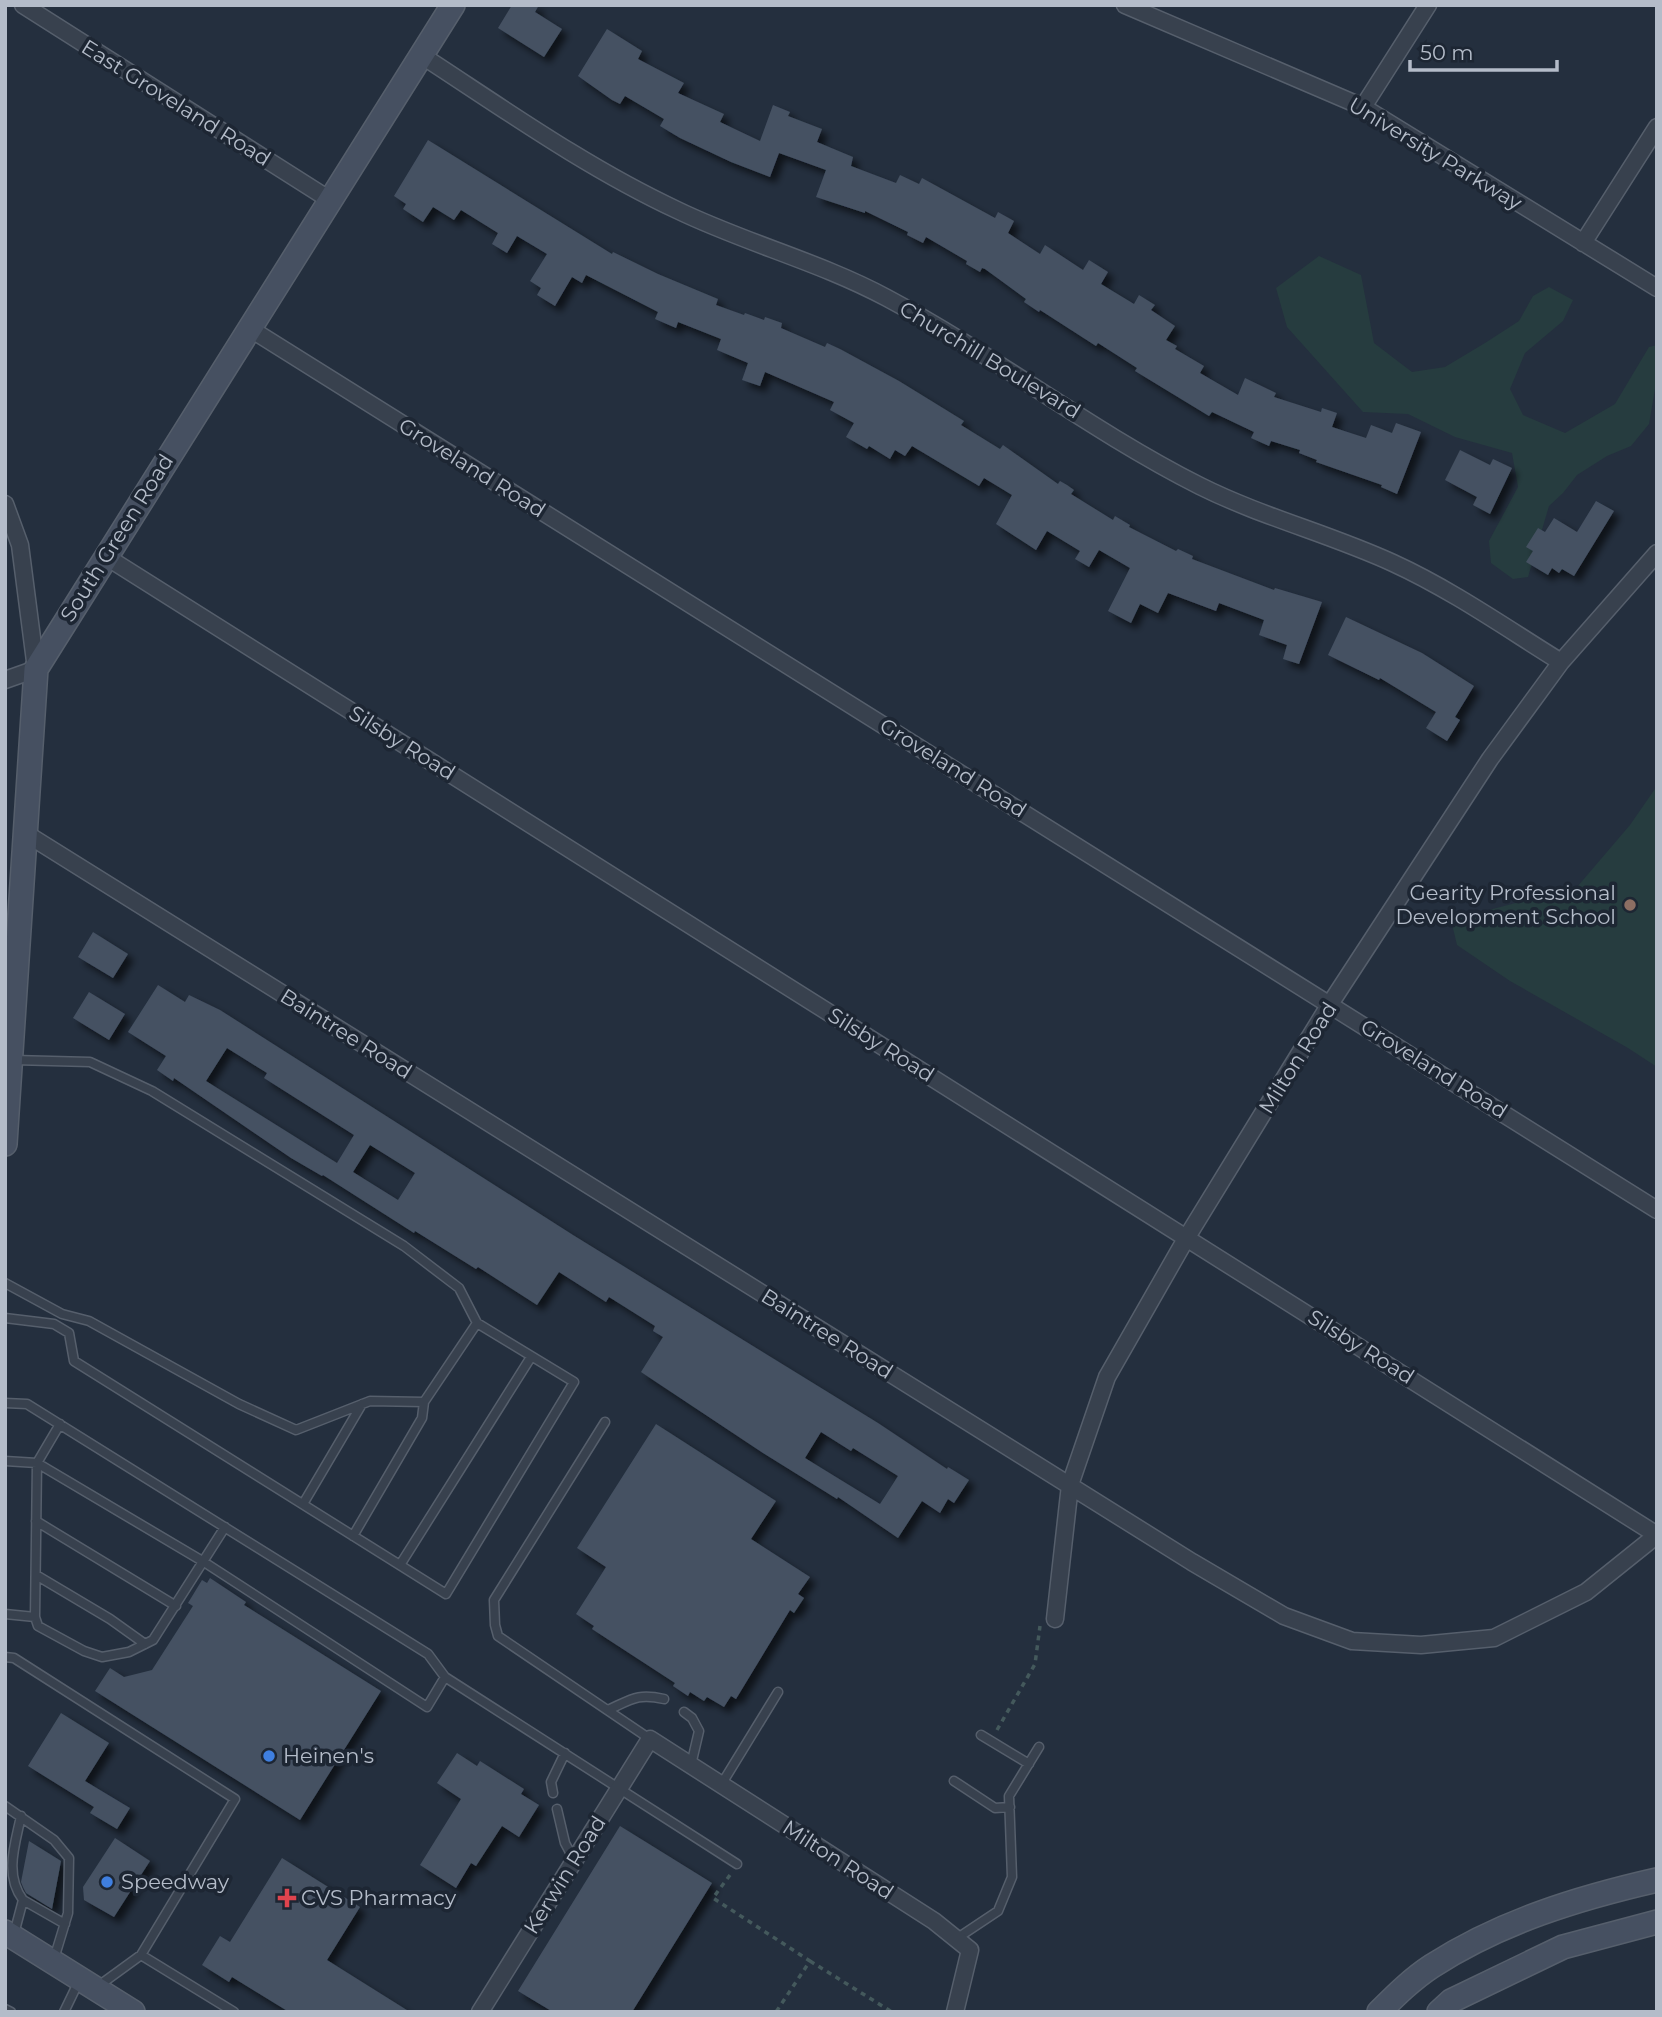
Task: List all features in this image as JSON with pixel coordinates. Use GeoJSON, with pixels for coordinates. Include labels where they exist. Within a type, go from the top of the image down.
{"type":"FeatureCollection","features":[{"type":"Feature","properties":{"kind":"main road","name":"South Green Road"},"geometry":{"type":"LineString","coordinates":[[5,1144],[36,669],[453,5]]}},
{"type":"Feature","properties":{"kind":"main road"},"geometry":{"type":"LineString","coordinates":[[1379,2012],[1431,1967],[1513,1924],[1589,1895],[1657,1880]]}},
{"type":"Feature","properties":{"kind":"main road"},"geometry":{"type":"LineString","coordinates":[[1439,2012],[1451,2001],[1563,1947],[1657,1922]]}},
{"type":"Feature","properties":{"kind":"main road"},"geometry":{"type":"LineString","coordinates":[[9,1935],[133,2012]]}},
{"type":"Feature","properties":{"kind":"street","name":"East Groveland Road"},"geometry":{"type":"LineString","coordinates":[[23,5],[330,200]]}},
{"type":"Feature","properties":{"kind":"street","name":"University Parkway"},"geometry":{"type":"LineString","coordinates":[[1125,5],[1363,107],[1657,288]]}},
{"type":"Feature","properties":{"kind":"street"},"geometry":{"type":"LineString","coordinates":[[1363,107],[1427,5]]}},
{"type":"Feature","properties":{"kind":"street","name":"Churchill Boulevard"},"geometry":{"type":"LineString","coordinates":[[421,55],[610,176],[710,225],[831,271],[886,298],[1167,469],[1241,505],[1366,551],[1430,581],[1561,662]]}},
{"type":"Feature","properties":{"kind":"street"},"geometry":{"type":"LineString","coordinates":[[1583,243],[1657,127]]}},
{"type":"Feature","properties":{"kind":"street","name":"Groveland Road"},"geometry":{"type":"LineString","coordinates":[[249,328],[1657,1210]]}},
{"type":"Feature","properties":{"kind":"street"},"geometry":{"type":"LineString","coordinates":[[5,504],[20,545],[36,669],[5,680]]}},
{"type":"Feature","properties":{"kind":"street","name":"Milton Road"},"geometry":{"type":"LineString","coordinates":[[1055,1619],[1070,1485],[1107,1377],[1187,1237],[1330,1004],[1490,759],[1561,662],[1657,553]]}},
{"type":"Feature","properties":{"kind":"street","name":"Silsby Road"},"geometry":{"type":"LineString","coordinates":[[106,556],[1657,1535]]}},
{"type":"Feature","properties":{"kind":"street","name":"Baintree Road"},"geometry":{"type":"LineString","coordinates":[[25,833],[1192,1562],[1284,1616],[1352,1641],[1421,1645],[1494,1638],[1586,1592],[1657,1535]]}},
{"type":"Feature","properties":{"kind":"street","name":"Milton Road"},"geometry":{"type":"LineString","coordinates":[[650,1739],[934,1921],[956,1939]]}},
{"type":"Feature","properties":{"kind":"street","name":"Kerwin Road"},"geometry":{"type":"LineString","coordinates":[[481,2011],[650,1739]]}},
{"type":"Feature","properties":{"kind":"street"},"geometry":{"type":"LineString","coordinates":[[955,2012],[970,1950],[956,1939]]}},
{"type":"Feature","properties":{"kind":"lane"},"geometry":{"type":"LineString","coordinates":[[5,1318],[54,1324],[69,1333],[74,1361],[446,1594],[575,1382],[477,1323],[459,1288],[404,1246],[152,1091],[90,1062],[10,1060]]}},
{"type":"Feature","properties":{"kind":"lane"},"geometry":{"type":"LineString","coordinates":[[5,1283],[62,1314],[89,1321],[239,1404],[296,1430],[370,1401],[424,1402]]}},
{"type":"Feature","properties":{"kind":"lane"},"geometry":{"type":"LineString","coordinates":[[353,1535],[422,1418],[424,1402],[477,1323]]}},
{"type":"Feature","properties":{"kind":"lane"},"geometry":{"type":"LineString","coordinates":[[400,1564],[531,1357]]}},
{"type":"Feature","properties":{"kind":"lane"},"geometry":{"type":"LineString","coordinates":[[5,1403],[27,1404],[428,1654],[445,1677],[737,1864]]}},
{"type":"Feature","properties":{"kind":"lane"},"geometry":{"type":"LineString","coordinates":[[303,1504],[362,1404]]}},
{"type":"Feature","properties":{"kind":"lane"},"geometry":{"type":"LineString","coordinates":[[605,1422],[494,1600],[495,1625],[498,1636],[650,1739]]}},
{"type":"Feature","properties":{"kind":"lane"},"geometry":{"type":"LineString","coordinates":[[60,1424],[37,1463],[35,1617],[38,1626],[62,1641],[102,1657],[129,1651],[153,1640],[225,1527]]}},
{"type":"Feature","properties":{"kind":"lane"},"geometry":{"type":"LineString","coordinates":[[5,1461],[37,1463],[204,1562],[428,1707],[445,1677]]}},
{"type":"Feature","properties":{"kind":"lane"},"geometry":{"type":"LineString","coordinates":[[36,1521],[176,1606]]}},
{"type":"Feature","properties":{"kind":"lane"},"geometry":{"type":"LineString","coordinates":[[36,1576],[110,1619],[145,1644]]}},
{"type":"Feature","properties":{"kind":"lane"},"geometry":{"type":"LineString","coordinates":[[5,1614],[35,1617]]}},
{"type":"Feature","properties":{"kind":"lane"},"geometry":{"type":"LineString","coordinates":[[5,1657],[14,1658],[235,1799],[141,1955],[88,1983],[64,2012]]}},
{"type":"Feature","properties":{"kind":"lane"},"geometry":{"type":"LineString","coordinates":[[721,1785],[778,1692]]}},
{"type":"Feature","properties":{"kind":"lane"},"geometry":{"type":"LineString","coordinates":[[608,1710],[636,1697],[647,1695],[664,1699]]}},
{"type":"Feature","properties":{"kind":"lane"},"geometry":{"type":"LineString","coordinates":[[684,1712],[692,1718],[699,1731],[691,1765]]}},
{"type":"Feature","properties":{"kind":"lane"},"geometry":{"type":"LineString","coordinates":[[981,1735],[1029,1764]]}},
{"type":"Feature","properties":{"kind":"lane"},"geometry":{"type":"LineString","coordinates":[[956,1939],[998,1911],[1012,1877],[1009,1796],[1039,1747]]}},
{"type":"Feature","properties":{"kind":"lane"},"geometry":{"type":"LineString","coordinates":[[553,1793],[551,1782],[565,1754]]}},
{"type":"Feature","properties":{"kind":"lane"},"geometry":{"type":"LineString","coordinates":[[954,1782],[995,1808],[1010,1807]]}},
{"type":"Feature","properties":{"kind":"lane"},"geometry":{"type":"LineString","coordinates":[[5,1806],[54,1840],[69,1858],[68,1913],[53,1962]]}},
{"type":"Feature","properties":{"kind":"lane"},"geometry":{"type":"LineString","coordinates":[[557,1809],[565,1843],[574,1860]]}},
{"type":"Feature","properties":{"kind":"lane"},"geometry":{"type":"LineString","coordinates":[[21,1816],[8,1868],[16,1891],[23,1900],[65,1924]]}},
{"type":"Feature","properties":{"kind":"lane"},"geometry":{"type":"LineString","coordinates":[[9,1935],[23,1900]]}},
{"type":"Feature","properties":{"kind":"lane"},"geometry":{"type":"LineString","coordinates":[[141,1955],[234,2012]]}},
{"type":"Feature","properties":{"kind":"lane"},"geometry":{"type":"LineString","coordinates":[[5,2009],[11,2012]]}},
{"type":"Feature","properties":{"kind":"path"},"geometry":{"type":"LineString","coordinates":[[990,1741],[1035,1664],[1041,1614],[1055,1619]]}},
{"type":"Feature","properties":{"kind":"path"},"geometry":{"type":"LineString","coordinates":[[737,1864],[713,1898],[892,2012]]}},
{"type":"Feature","properties":{"kind":"path"},"geometry":{"type":"LineString","coordinates":[[776,2012],[810,1961]]}},
{"type":"Feature","properties":{"kind":"green space"},"geometry":{"type":"Polygon","coordinates":[[[1319,256],[1361,275],[1374,343],[1412,372],[1445,367],[1485,343],[1519,321],[1533,296],[1549,287],[1573,300],[1563,321],[1525,353],[1510,389],[1523,415],[1565,433],[1615,404],[1649,347],[1657,345],[1657,377],[1649,424],[1631,446],[1607,456],[1577,475],[1549,506],[1528,577],[1513,579],[1491,563],[1489,541],[1518,487],[1512,453],[1455,437],[1408,414],[1363,412],[1287,327],[1276,288],[1319,256]]]}},
{"type":"Feature","properties":{"kind":"green space"},"geometry":{"type":"Polygon","coordinates":[[[1657,786],[1657,1067],[1510,981],[1457,945],[1451,920],[1577,887],[1630,825],[1657,786]]]}},
{"type":"Feature","properties":{"kind":"building"},"geometry":{"type":"Polygon","coordinates":[[[512,5],[539,5],[535,12],[562,29],[544,57],[498,28],[512,5]]]}},
{"type":"Feature","properties":{"kind":"building"},"geometry":{"type":"Polygon","coordinates":[[[607,29],[642,51],[638,59],[684,83],[678,93],[724,114],[720,122],[760,141],[773,105],[790,112],[788,116],[822,129],[817,142],[853,157],[851,166],[896,183],[900,175],[919,184],[922,178],[995,218],[998,212],[1014,221],[1008,233],[1040,254],[1045,245],[1083,270],[1089,260],[1108,272],[1101,284],[1134,304],[1139,295],[1155,305],[1151,310],[1175,326],[1166,340],[1177,346],[1175,349],[1204,366],[1200,373],[1238,395],[1245,378],[1276,393],[1274,397],[1321,412],[1322,408],[1337,413],[1332,427],[1366,438],[1371,425],[1392,433],[1396,423],[1421,432],[1397,494],[1381,487],[1382,485],[1316,462],[1317,460],[1299,453],[1300,450],[1271,441],[1269,446],[1251,438],[1254,432],[1212,412],[1209,416],[1135,371],[1137,368],[1098,343],[1096,346],[1040,310],[1039,312],[985,269],[982,268],[980,272],[966,264],[967,261],[926,237],[923,243],[907,235],[908,232],[865,211],[816,197],[826,170],[779,153],[770,177],[680,138],[660,126],[664,119],[625,96],[620,104],[612,100],[578,76],[607,29]]]}},
{"type":"Feature","properties":{"kind":"building"},"geometry":{"type":"Polygon","coordinates":[[[428,140],[612,254],[613,252],[718,299],[716,305],[744,315],[745,313],[764,320],[765,317],[782,323],[781,328],[825,347],[827,343],[899,381],[964,421],[961,425],[1000,449],[1003,445],[1058,484],[1060,481],[1067,485],[1074,490],[1071,494],[1113,520],[1115,516],[1130,525],[1129,527],[1176,551],[1178,549],[1193,556],[1192,559],[1274,590],[1275,588],[1322,602],[1299,664],[1283,659],[1287,645],[1259,635],[1264,620],[1219,603],[1216,611],[1168,593],[1158,613],[1140,604],[1131,623],[1108,611],[1130,568],[1099,550],[1089,567],[1075,559],[1080,551],[1047,531],[1036,550],[996,524],[1012,495],[984,478],[979,486],[912,446],[905,456],[895,450],[890,459],[869,446],[867,449],[846,437],[854,423],[830,410],[834,402],[765,372],[760,386],[742,380],[748,363],[717,350],[721,339],[678,322],[676,328],[655,319],[658,312],[586,275],[582,283],[572,277],[555,306],[537,295],[541,288],[530,281],[547,254],[517,236],[507,253],[492,244],[498,233],[461,210],[454,220],[433,207],[423,222],[403,209],[406,204],[394,196],[428,140]]]}},
{"type":"Feature","properties":{"kind":"building"},"geometry":{"type":"Polygon","coordinates":[[[1460,450],[1490,465],[1493,459],[1512,468],[1490,514],[1473,505],[1477,497],[1445,480],[1460,450]]]}},
{"type":"Feature","properties":{"kind":"building"},"geometry":{"type":"Polygon","coordinates":[[[1596,501],[1614,511],[1574,576],[1562,569],[1559,573],[1552,568],[1548,575],[1526,562],[1533,551],[1526,547],[1538,528],[1545,532],[1554,518],[1577,532],[1596,501]]]}},
{"type":"Feature","properties":{"kind":"building"},"geometry":{"type":"Polygon","coordinates":[[[1346,617],[1422,653],[1474,686],[1455,717],[1460,720],[1447,741],[1426,728],[1436,712],[1380,678],[1379,680],[1328,655],[1346,617]]]}},
{"type":"Feature","properties":{"kind":"building"},"geometry":{"type":"Polygon","coordinates":[[[93,932],[128,954],[113,978],[78,957],[93,932]]]}},
{"type":"Feature","properties":{"kind":"building"},"geometry":{"type":"Polygon","coordinates":[[[158,985],[185,1002],[189,995],[220,1010],[573,1235],[878,1423],[947,1469],[948,1467],[969,1480],[954,1503],[948,1499],[940,1513],[922,1501],[898,1538],[641,1372],[663,1337],[653,1331],[655,1326],[609,1297],[606,1302],[559,1272],[537,1305],[478,1267],[476,1269],[415,1231],[414,1233],[323,1175],[291,1158],[174,1078],[173,1081],[157,1070],[166,1056],[128,1032],[158,985]],[[227,1048],[206,1081],[337,1163],[354,1135],[264,1078],[267,1073],[227,1048]],[[370,1145],[353,1172],[398,1200],[415,1173],[370,1145]],[[821,1432],[805,1458],[880,1504],[898,1476],[821,1432]]]}},
{"type":"Feature","properties":{"kind":"building"},"geometry":{"type":"Polygon","coordinates":[[[89,992],[125,1014],[109,1040],[73,1018],[89,992]]]}},
{"type":"Feature","properties":{"kind":"building"},"geometry":{"type":"Polygon","coordinates":[[[656,1424],[776,1501],[751,1539],[810,1577],[798,1594],[804,1598],[794,1613],[790,1610],[736,1699],[731,1696],[724,1707],[707,1697],[704,1701],[690,1692],[688,1696],[673,1686],[675,1683],[592,1629],[594,1626],[576,1614],[606,1567],[577,1548],[656,1424]]]}},
{"type":"Feature","properties":{"kind":"building","name":"Heinen's"},"geometry":{"type":"Polygon","coordinates":[[[210,1578],[246,1602],[244,1605],[381,1691],[300,1820],[95,1691],[110,1668],[124,1677],[152,1670],[193,1606],[188,1603],[202,1580],[207,1583],[210,1578]]]}},
{"type":"Feature","properties":{"kind":"building"},"geometry":{"type":"Polygon","coordinates":[[[61,1713],[109,1743],[85,1781],[130,1808],[117,1829],[90,1813],[94,1807],[28,1766],[61,1713]]]}},
{"type":"Feature","properties":{"kind":"building"},"geometry":{"type":"Polygon","coordinates":[[[457,1753],[477,1766],[480,1761],[524,1789],[521,1794],[539,1805],[519,1837],[502,1826],[476,1866],[471,1863],[456,1888],[420,1865],[461,1799],[437,1783],[457,1753]]]}},
{"type":"Feature","properties":{"kind":"building"},"geometry":{"type":"Polygon","coordinates":[[[620,1826],[712,1883],[632,2012],[553,2012],[518,1991],[620,1826]]]}},
{"type":"Feature","properties":{"kind":"building"},"geometry":{"type":"Polygon","coordinates":[[[115,1838],[150,1861],[114,1917],[84,1900],[83,1887],[115,1838]]]}},
{"type":"Feature","properties":{"kind":"building"},"geometry":{"type":"Polygon","coordinates":[[[29,1841],[61,1861],[52,1909],[26,1893],[21,1882],[29,1841]]]}},
{"type":"Feature","properties":{"kind":"building","name":"CVS Pharmacy"},"geometry":{"type":"Polygon","coordinates":[[[282,1858],[360,1907],[327,1960],[410,2012],[289,2012],[232,1977],[229,1982],[202,1965],[220,1936],[230,1942],[282,1858]]]}},
{"type":"Feature","properties":{"kind":"place","name":"Gearity Professional Development School"},"geometry":{"type":"Point","coordinates":[1630,905]}},
{"type":"Feature","properties":{"kind":"place","name":"Heinen's"},"geometry":{"type":"Point","coordinates":[269,1756]}},
{"type":"Feature","properties":{"kind":"place","name":"Speedway"},"geometry":{"type":"Point","coordinates":[107,1882]}},
{"type":"Feature","properties":{"kind":"place","name":"CVS Pharmacy"},"geometry":{"type":"Point","coordinates":[287,1898]}}]}
